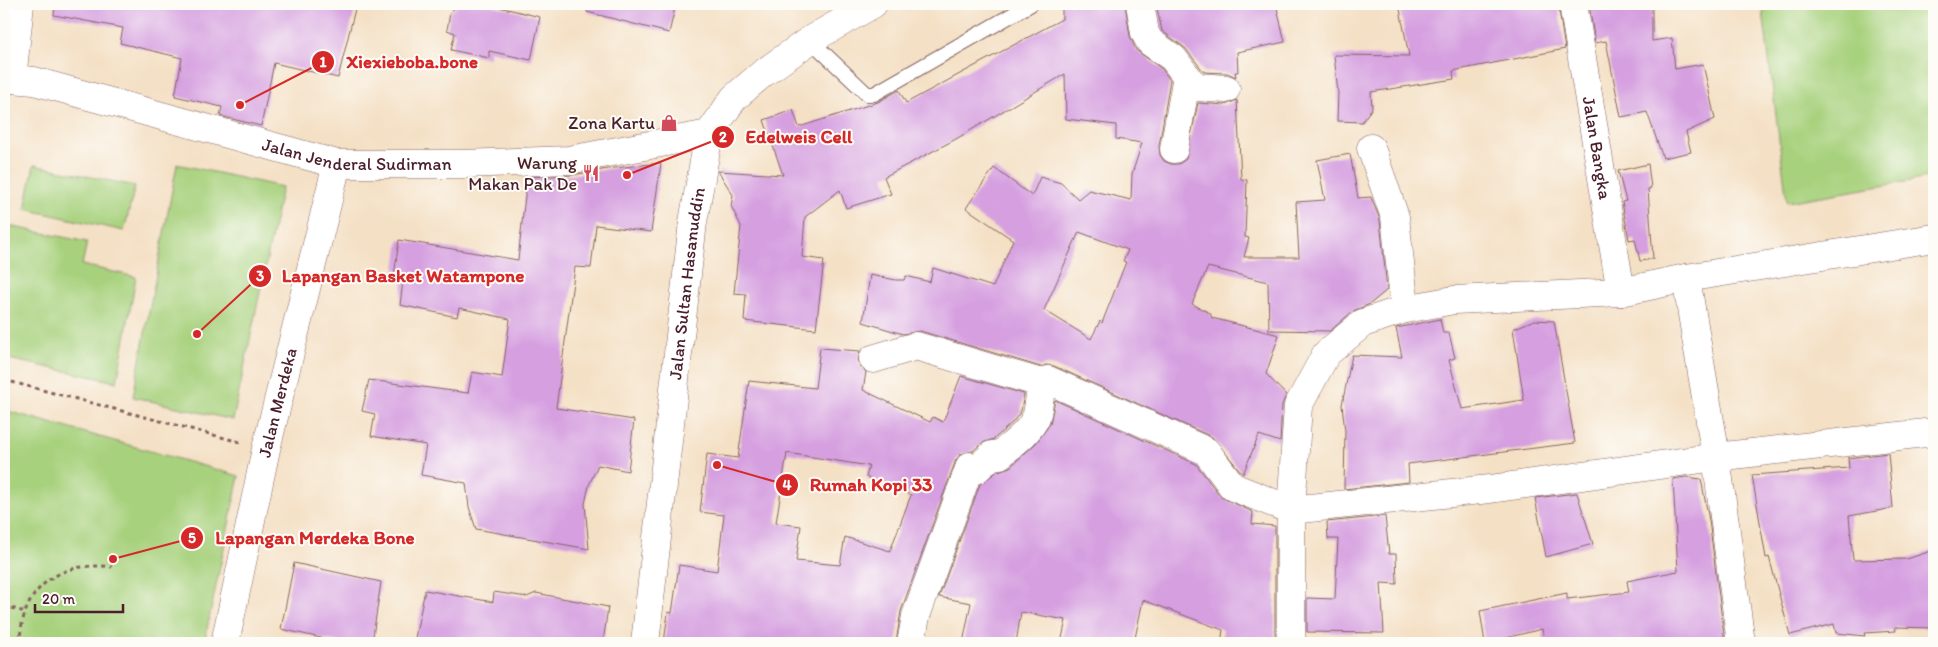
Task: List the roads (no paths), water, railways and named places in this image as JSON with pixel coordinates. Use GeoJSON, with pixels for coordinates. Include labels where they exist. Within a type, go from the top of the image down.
{"type":"FeatureCollection","features":[{"type":"Feature","properties":{"kind":"street"},"geometry":{"type":"LineString","coordinates":[[8,84],[20,4]]}},
{"type":"Feature","properties":{"kind":"street","name":"Jalan Sultan Hasanuddin"},"geometry":{"type":"LineString","coordinates":[[645,643],[693,222],[708,134],[734,98],[762,74],[810,40],[872,4]]}},
{"type":"Feature","properties":{"kind":"street"},"geometry":{"type":"LineString","coordinates":[[1140,4],[1145,33],[1150,42],[1173,58],[1198,87],[1226,89]]}},
{"type":"Feature","properties":{"kind":"street","name":"Jalan Bangka"},"geometry":{"type":"LineString","coordinates":[[1573,4],[1621,292]]}},
{"type":"Feature","properties":{"kind":"street"},"geometry":{"type":"LineString","coordinates":[[1174,149],[1187,76]]}},
{"type":"Feature","properties":{"kind":"street","name":"Jalan Jenderal Sudirman"},"geometry":{"type":"LineString","coordinates":[[8,84],[34,81],[337,164],[464,164],[568,160],[708,134]]}},
{"type":"Feature","properties":{"kind":"street"},"geometry":{"type":"LineString","coordinates":[[1371,148],[1395,217],[1405,309]]}},
{"type":"Feature","properties":{"kind":"street","name":"Jalan Merdeka"},"geometry":{"type":"LineString","coordinates":[[225,643],[266,449],[337,164]]}},
{"type":"Feature","properties":{"kind":"street"},"geometry":{"type":"LineString","coordinates":[[1291,643],[1291,510],[1298,406],[1326,354],[1363,323],[1405,309],[1454,300],[1621,292],[1686,278],[1934,238]]}},
{"type":"Feature","properties":{"kind":"street"},"geometry":{"type":"LineString","coordinates":[[1686,278],[1716,458],[1741,643]]}},
{"type":"Feature","properties":{"kind":"street"},"geometry":{"type":"LineString","coordinates":[[873,359],[916,346],[1044,384]]}},
{"type":"Feature","properties":{"kind":"street"},"geometry":{"type":"LineString","coordinates":[[911,643],[916,616],[970,466],[977,468],[992,455],[1000,455],[1021,437],[1035,418],[1044,384],[1048,380],[1206,451],[1234,487],[1291,510],[1490,489],[1716,458],[1934,432]]}},
{"type":"Feature","properties":{"kind":"lane"},"geometry":{"type":"LineString","coordinates":[[810,40],[868,94],[874,94],[1030,4]]}},
{"type":"Feature","properties":{"kind":"place","name":"Xiexieboba.bone"},"geometry":{"type":"Point","coordinates":[240,105]}},
{"type":"Feature","properties":{"kind":"place","name":"Zona Kartu"},"geometry":{"type":"Point","coordinates":[669,123]}},
{"type":"Feature","properties":{"kind":"place","name":"Warung Makan Pak De"},"geometry":{"type":"Point","coordinates":[591,173]}},
{"type":"Feature","properties":{"kind":"place","name":"Edelweis Cell"},"geometry":{"type":"Point","coordinates":[627,175]}},
{"type":"Feature","properties":{"kind":"place","name":"Lapangan Basket Watampone"},"geometry":{"type":"Point","coordinates":[197,334]}},
{"type":"Feature","properties":{"kind":"place","name":"Rumah Kopi 33"},"geometry":{"type":"Point","coordinates":[717,465]}},
{"type":"Feature","properties":{"kind":"place","name":"Lapangan Merdeka Bone"},"geometry":{"type":"Point","coordinates":[113,559]}}]}
